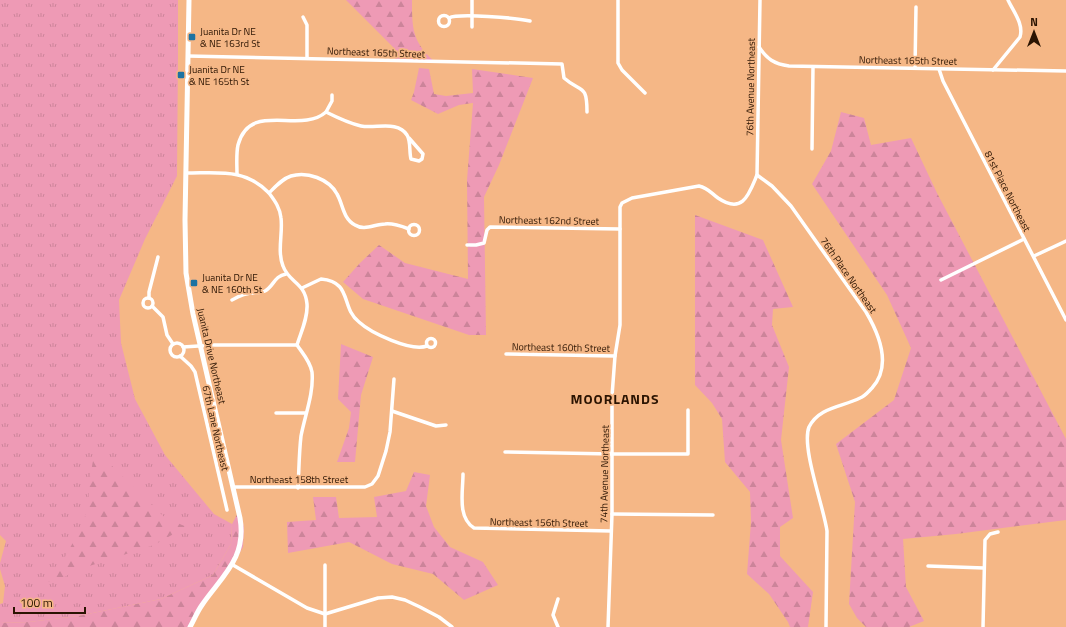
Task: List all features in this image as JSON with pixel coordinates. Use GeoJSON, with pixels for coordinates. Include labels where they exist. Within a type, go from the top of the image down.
{"type":"FeatureCollection","features":[{"type":"Feature","properties":{"kind":"main road","name":"Juanita Drive Northeast"},"geometry":{"type":"LineString","coordinates":[[189,0],[185,236],[186,273],[200,345],[240,518],[242,535],[239,550],[233,565],[201,606],[190,627]]}},
{"type":"Feature","properties":{"kind":"street"},"geometry":{"type":"LineString","coordinates":[[472,0],[472,27]]}},
{"type":"Feature","properties":{"kind":"street"},"geometry":{"type":"LineString","coordinates":[[618,0],[618,63],[622,70],[645,93]]}},
{"type":"Feature","properties":{"kind":"street","name":"76th Avenue Northeast"},"geometry":{"type":"LineString","coordinates":[[622,202],[644,196],[699,186],[706,188],[717,198],[727,203],[736,204],[743,202],[748,197],[756,175],[760,0]]}},
{"type":"Feature","properties":{"kind":"street"},"geometry":{"type":"LineString","coordinates":[[993,70],[1020,37],[1022,32],[1008,0]]}},
{"type":"Feature","properties":{"kind":"street"},"geometry":{"type":"LineString","coordinates":[[915,68],[916,7]]}},
{"type":"Feature","properties":{"kind":"street"},"geometry":{"type":"LineString","coordinates":[[449,18],[453,16],[516,18],[530,20]]}},
{"type":"Feature","properties":{"kind":"street"},"geometry":{"type":"LineString","coordinates":[[303,17],[307,25],[307,58]]}},
{"type":"Feature","properties":{"kind":"street","name":"Northeast 165th Street"},"geometry":{"type":"LineString","coordinates":[[758,46],[767,58],[780,65],[1066,71]]}},
{"type":"Feature","properties":{"kind":"street","name":"Northeast 165th Street"},"geometry":{"type":"LineString","coordinates":[[188,56],[307,58],[410,62],[562,64],[564,78],[582,88],[585,93],[587,112]]}},
{"type":"Feature","properties":{"kind":"street"},"geometry":{"type":"LineString","coordinates":[[812,150],[813,66]]}},
{"type":"Feature","properties":{"kind":"street","name":"81st Place Northeast"},"geometry":{"type":"LineString","coordinates":[[939,69],[943,81],[1066,320]]}},
{"type":"Feature","properties":{"kind":"street"},"geometry":{"type":"LineString","coordinates":[[237,174],[238,146],[245,131],[251,125],[269,120],[307,121],[322,116],[332,101],[332,95]]}},
{"type":"Feature","properties":{"kind":"street"},"geometry":{"type":"LineString","coordinates":[[326,112],[343,121],[363,127],[396,127],[406,133],[422,154],[422,159],[419,161],[410,158],[409,138]]}},
{"type":"Feature","properties":{"kind":"street"},"geometry":{"type":"LineString","coordinates":[[186,173],[237,174],[250,178],[269,193],[277,204],[281,218],[282,264],[286,274],[302,288],[306,304],[306,315],[297,345]]}},
{"type":"Feature","properties":{"kind":"street","name":"76th Place Northeast"},"geometry":{"type":"LineString","coordinates":[[756,175],[772,186],[790,206],[866,312],[874,326],[881,351],[881,372],[877,382],[862,397],[825,410],[813,422],[809,428],[807,436],[811,465],[826,521],[827,531],[826,627]]}},
{"type":"Feature","properties":{"kind":"street"},"geometry":{"type":"LineString","coordinates":[[269,193],[279,183],[292,176],[318,178],[332,186],[337,194],[346,217],[354,225],[362,228],[396,224],[409,229]]}},
{"type":"Feature","properties":{"kind":"street","name":"74th Avenue Northeast"},"geometry":{"type":"LineString","coordinates":[[608,627],[612,514],[612,396],[615,356],[620,325],[620,207],[622,202]]}},
{"type":"Feature","properties":{"kind":"street","name":"Northeast 162nd Street"},"geometry":{"type":"LineString","coordinates":[[467,245],[484,243],[487,230],[490,227],[620,229]]}},
{"type":"Feature","properties":{"kind":"street"},"geometry":{"type":"LineString","coordinates":[[941,280],[1024,239]]}},
{"type":"Feature","properties":{"kind":"street"},"geometry":{"type":"LineString","coordinates":[[1034,256],[1066,241]]}},
{"type":"Feature","properties":{"kind":"street","name":"67th Lane Northeast"},"geometry":{"type":"LineString","coordinates":[[158,257],[149,292],[149,298],[152,300],[152,306],[163,317],[167,335],[173,344],[171,353],[175,356],[180,356],[195,372],[227,510]]}},
{"type":"Feature","properties":{"kind":"street"},"geometry":{"type":"LineString","coordinates":[[232,300],[245,294],[263,292],[275,279],[286,274]]}},
{"type":"Feature","properties":{"kind":"street"},"geometry":{"type":"LineString","coordinates":[[302,288],[320,279],[336,282],[342,290],[351,313],[358,322],[404,346],[418,348],[427,346]]}},
{"type":"Feature","properties":{"kind":"street","name":"67th Lane Northeast"},"geometry":{"type":"LineString","coordinates":[[149,298],[144,300],[144,306],[147,308],[152,306]]}},
{"type":"Feature","properties":{"kind":"street"},"geometry":{"type":"LineString","coordinates":[[173,344],[179,343],[184,347],[200,345],[297,345]]}},
{"type":"Feature","properties":{"kind":"street"},"geometry":{"type":"LineString","coordinates":[[297,345],[308,361],[312,370],[311,392],[301,438],[298,488]]}},
{"type":"Feature","properties":{"kind":"street"},"geometry":{"type":"LineString","coordinates":[[180,356],[184,347]]}},
{"type":"Feature","properties":{"kind":"street","name":"Northeast 160th Street"},"geometry":{"type":"LineString","coordinates":[[506,354],[615,356]]}},
{"type":"Feature","properties":{"kind":"street"},"geometry":{"type":"LineString","coordinates":[[394,379],[392,410],[436,426],[446,425]]}},
{"type":"Feature","properties":{"kind":"street","name":"Northeast 158th Street"},"geometry":{"type":"LineString","coordinates":[[232,487],[365,487],[372,484],[378,476],[386,451],[392,410]]}},
{"type":"Feature","properties":{"kind":"street"},"geometry":{"type":"LineString","coordinates":[[505,452],[688,454],[688,410]]}},
{"type":"Feature","properties":{"kind":"street"},"geometry":{"type":"LineString","coordinates":[[276,413],[306,413]]}},
{"type":"Feature","properties":{"kind":"street","name":"Northeast 156th Street"},"geometry":{"type":"LineString","coordinates":[[462,474],[463,513],[468,524],[474,528],[611,531]]}},
{"type":"Feature","properties":{"kind":"street"},"geometry":{"type":"LineString","coordinates":[[612,514],[713,515]]}},
{"type":"Feature","properties":{"kind":"street"},"geometry":{"type":"LineString","coordinates":[[983,627],[985,540],[988,536],[998,532]]}},
{"type":"Feature","properties":{"kind":"street"},"geometry":{"type":"LineString","coordinates":[[233,565],[308,608],[325,614],[378,598],[392,597],[405,600],[420,607],[439,617],[452,627]]}},
{"type":"Feature","properties":{"kind":"street"},"geometry":{"type":"LineString","coordinates":[[325,565],[325,627]]}},
{"type":"Feature","properties":{"kind":"street"},"geometry":{"type":"LineString","coordinates":[[928,566],[984,568]]}},
{"type":"Feature","properties":{"kind":"street"},"geometry":{"type":"LineString","coordinates":[[558,599],[554,607],[553,615],[558,627]]}},
{"type":"Feature","properties":{"kind":"green space"},"geometry":{"type":"Polygon","coordinates":[[[0,0],[178,0],[177,176],[145,239],[119,300],[121,343],[135,399],[165,455],[214,514],[232,524],[231,544],[213,575],[161,599],[78,616],[29,622],[0,623],[0,604],[3,603],[5,586],[0,569],[0,563],[6,541],[0,535],[0,0]]]}},
{"type":"Feature","properties":{"kind":"green space"},"geometry":{"type":"Polygon","coordinates":[[[346,0],[412,0],[413,26],[417,40],[421,47],[434,61],[395,60],[394,48],[346,0]]]}},
{"type":"Feature","properties":{"kind":"green space"},"geometry":{"type":"Polygon","coordinates":[[[419,68],[429,69],[434,94],[446,96],[473,93],[472,69],[533,78],[499,165],[484,197],[486,335],[469,335],[363,299],[343,282],[379,245],[405,263],[468,279],[467,180],[473,103],[459,105],[438,114],[411,100],[419,68]]]}},
{"type":"Feature","properties":{"kind":"green space"},"geometry":{"type":"Polygon","coordinates":[[[841,112],[864,118],[871,145],[911,138],[937,193],[1066,439],[1066,520],[903,539],[906,587],[924,621],[909,627],[866,627],[857,618],[849,604],[855,502],[836,444],[894,400],[911,348],[887,295],[812,184],[831,151],[841,112]]]}},
{"type":"Feature","properties":{"kind":"green space"},"geometry":{"type":"Polygon","coordinates":[[[695,215],[763,240],[793,307],[773,309],[772,325],[789,367],[781,440],[793,518],[780,527],[780,556],[813,592],[808,627],[790,627],[769,594],[747,574],[751,522],[750,492],[725,462],[722,419],[712,403],[695,385],[695,215]]]}},
{"type":"Feature","properties":{"kind":"green space"},"geometry":{"type":"Polygon","coordinates":[[[341,344],[373,357],[361,395],[355,462],[337,462],[349,428],[351,412],[338,399],[341,344]]]}},
{"type":"Feature","properties":{"kind":"green space"},"geometry":{"type":"Polygon","coordinates":[[[94,455],[106,460],[163,516],[182,525],[196,529],[177,532],[154,545],[77,570],[57,581],[41,582],[65,557],[82,526],[89,503],[89,483],[94,455]]]}},
{"type":"Feature","properties":{"kind":"green space"},"geometry":{"type":"Polygon","coordinates":[[[414,472],[430,475],[426,506],[434,527],[450,547],[483,562],[498,585],[464,600],[433,574],[392,564],[349,542],[288,553],[287,522],[316,520],[313,497],[336,497],[339,518],[377,517],[374,497],[406,491],[414,472]]]}},
{"type":"Feature","properties":{"kind":"green space"},"geometry":{"type":"Polygon","coordinates":[[[240,509],[244,528],[243,547],[233,565],[201,606],[192,627],[0,627],[0,623],[29,622],[78,616],[161,599],[213,575],[231,544],[232,524],[240,509]]]}},
{"type":"Feature","properties":{"kind":"place","name":"Juanita Dr NE & NE 163rd St"},"geometry":{"type":"Point","coordinates":[192,37]}},
{"type":"Feature","properties":{"kind":"place","name":"Juanita Dr NE & NE 165th St"},"geometry":{"type":"Point","coordinates":[181,75]}},
{"type":"Feature","properties":{"kind":"place","name":"Juanita Dr NE & NE 160th St"},"geometry":{"type":"Point","coordinates":[194,283]}},
{"type":"Feature","properties":{"kind":"district","name":"MOORLANDS"},"geometry":{"type":"Point","coordinates":[615,399]}}]}
